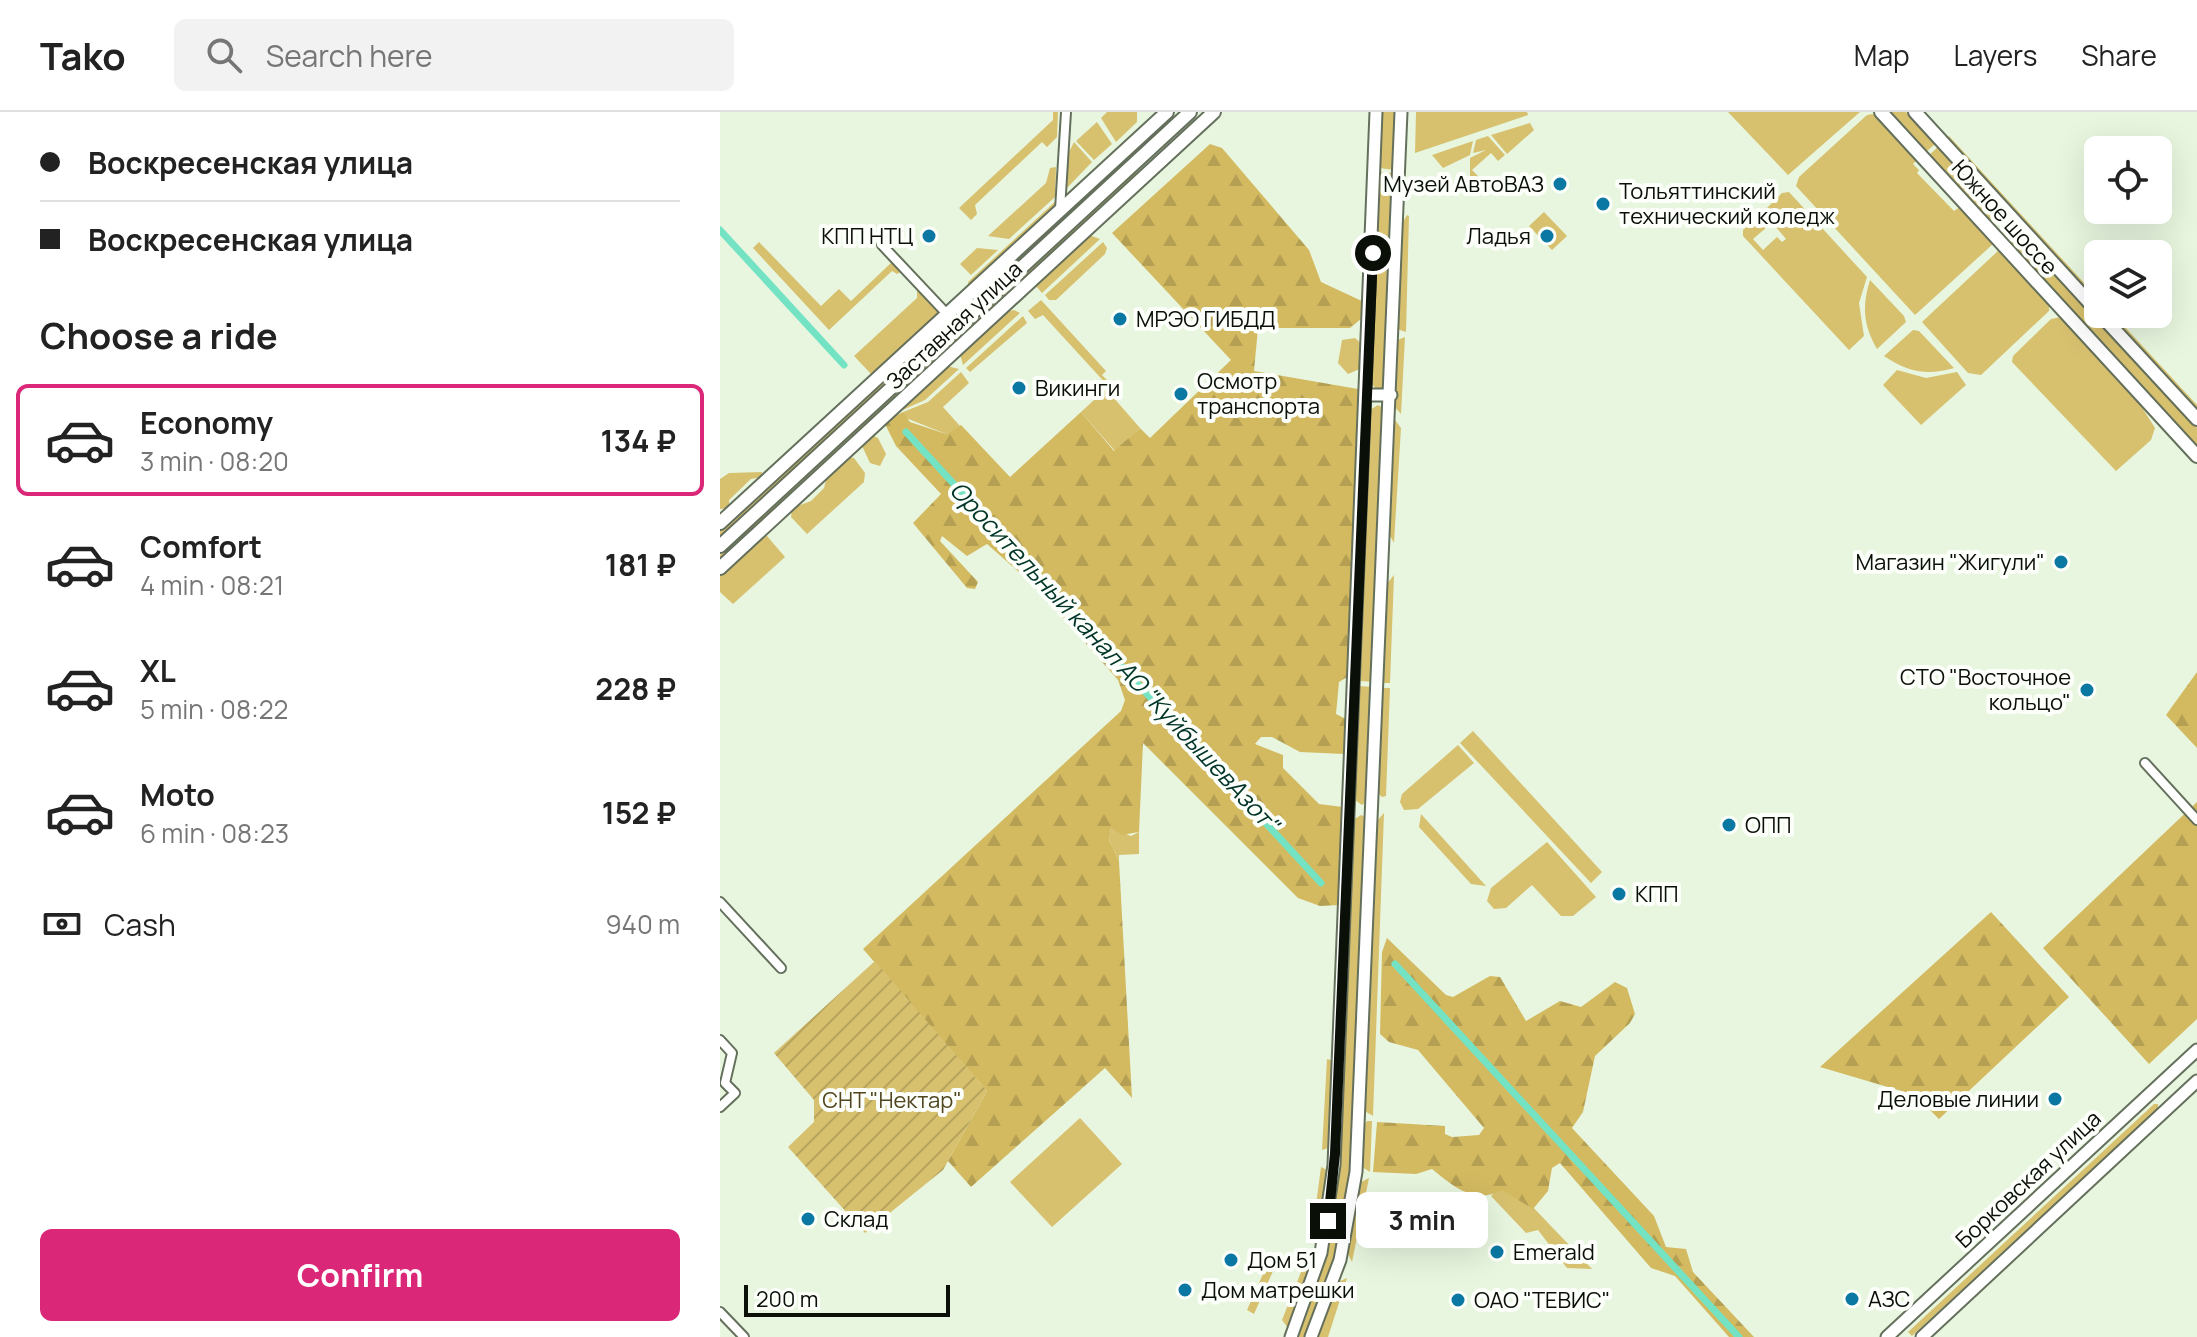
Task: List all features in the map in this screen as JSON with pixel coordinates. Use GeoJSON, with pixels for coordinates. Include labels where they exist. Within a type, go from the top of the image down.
{"type":"FeatureCollection","features":[{"type":"Feature","properties":{"kind":"main road","name":"Заставная улица"},"geometry":{"type":"LineString","coordinates":[[720,523],[1167,112]]}},
{"type":"Feature","properties":{"kind":"main road","name":"Заставная улица"},"geometry":{"type":"LineString","coordinates":[[720,546],[1190,112]]}},
{"type":"Feature","properties":{"kind":"main road","name":"Заставная улица"},"geometry":{"type":"LineString","coordinates":[[720,568],[1214,112]]}},
{"type":"Feature","properties":{"kind":"main road"},"geometry":{"type":"LineString","coordinates":[[1291,1337],[1321,1253],[1332,1187],[1376,112]]}},
{"type":"Feature","properties":{"kind":"main road"},"geometry":{"type":"LineString","coordinates":[[1311,1337],[1340,1260],[1354,1188],[1401,112]]}},
{"type":"Feature","properties":{"kind":"main road","name":"Южное шоссе"},"geometry":{"type":"LineString","coordinates":[[1881,112],[2197,456]]}},
{"type":"Feature","properties":{"kind":"main road","name":"Южное шоссе"},"geometry":{"type":"LineString","coordinates":[[1915,112],[2084,297]]}},
{"type":"Feature","properties":{"kind":"main road"},"geometry":{"type":"LineString","coordinates":[[1980,219],[1992,222],[1997,219],[2000,205]]}},
{"type":"Feature","properties":{"kind":"main road"},"geometry":{"type":"LineString","coordinates":[[1997,238],[2000,222],[2014,220]]}},
{"type":"Feature","properties":{"kind":"main road","name":"Южное шоссе"},"geometry":{"type":"LineString","coordinates":[[2113,328],[2197,419]]}},
{"type":"Feature","properties":{"kind":"main road"},"geometry":{"type":"LineString","coordinates":[[864,391],[876,403]]}},
{"type":"Feature","properties":{"kind":"main road"},"geometry":{"type":"LineString","coordinates":[[1366,395],[1391,395]]}},
{"type":"Feature","properties":{"kind":"main road"},"geometry":{"type":"LineString","coordinates":[[1349,806],[1372,807]]}},
{"type":"Feature","properties":{"kind":"main road","name":"Борковская улица"},"geometry":{"type":"LineString","coordinates":[[1887,1337],[2197,1050]]}},
{"type":"Feature","properties":{"kind":"main road"},"geometry":{"type":"LineString","coordinates":[[2166,1079],[2182,1096]]}},
{"type":"Feature","properties":{"kind":"main road","name":"Борковская улица"},"geometry":{"type":"LineString","coordinates":[[1922,1337],[2197,1081]]}},
{"type":"Feature","properties":{"kind":"street"},"geometry":{"type":"LineString","coordinates":[[1060,211],[1066,112]]}},
{"type":"Feature","properties":{"kind":"street"},"geometry":{"type":"LineString","coordinates":[[1062,184],[1068,195],[1075,197]]}},
{"type":"Feature","properties":{"kind":"street"},"geometry":{"type":"LineString","coordinates":[[882,245],[947,314]]}},
{"type":"Feature","properties":{"kind":"street"},"geometry":{"type":"LineString","coordinates":[[2145,763],[2197,820]]}},
{"type":"Feature","properties":{"kind":"street"},"geometry":{"type":"LineString","coordinates":[[720,902],[781,968]]}},
{"type":"Feature","properties":{"kind":"street"},"geometry":{"type":"LineString","coordinates":[[720,1040],[732,1053],[725,1083],[735,1093],[720,1107]]}},
{"type":"Feature","properties":{"kind":"street"},"geometry":{"type":"LineString","coordinates":[[720,1312],[744,1337]]}},
{"type":"Feature","properties":{"kind":"green space"},"geometry":{"type":"Polygon","coordinates":[[[1053,112],[1058,112],[1057,137],[1047,147],[1042,142],[975,205],[977,214],[971,220],[959,208],[1053,120],[1053,112]]]}},
{"type":"Feature","properties":{"kind":"green space"},"geometry":{"type":"Polygon","coordinates":[[[1107,112],[1137,112],[1137,122],[1116,142],[1101,118],[1107,112]]]}},
{"type":"Feature","properties":{"kind":"green space"},"geometry":{"type":"Polygon","coordinates":[[[1380,112],[1396,112],[1394,170],[1380,168],[1380,112]]]}},
{"type":"Feature","properties":{"kind":"green space"},"geometry":{"type":"Polygon","coordinates":[[[1416,112],[1527,112],[1528,115],[1415,153],[1416,112]]]}},
{"type":"Feature","properties":{"kind":"green space"},"geometry":{"type":"Polygon","coordinates":[[[1728,112],[1860,112],[1788,175],[1728,112]]]}},
{"type":"Feature","properties":{"kind":"green space"},"geometry":{"type":"Polygon","coordinates":[[[1888,112],[1906,112],[1935,144],[1925,153],[1888,112]]]}},
{"type":"Feature","properties":{"kind":"green space"},"geometry":{"type":"Polygon","coordinates":[[[1873,114],[1917,160],[1913,164],[1919,170],[1917,173],[1954,211],[1960,207],[1993,244],[1915,315],[1796,186],[1799,177],[1867,115],[1873,114]]]}},
{"type":"Feature","properties":{"kind":"green space"},"geometry":{"type":"Polygon","coordinates":[[[1097,122],[1112,144],[1094,160],[1076,141],[1097,122]]]}},
{"type":"Feature","properties":{"kind":"green space"},"geometry":{"type":"Polygon","coordinates":[[[1530,123],[1534,130],[1507,154],[1491,135],[1530,123]]]}},
{"type":"Feature","properties":{"kind":"green space"},"geometry":{"type":"Polygon","coordinates":[[[1488,136],[1505,155],[1498,161],[1491,153],[1472,170],[1479,177],[1470,185],[1470,158],[1486,150],[1473,153],[1476,140],[1488,136]]]}},
{"type":"Feature","properties":{"kind":"green space"},"geometry":{"type":"Polygon","coordinates":[[[1949,136],[2084,283],[2084,290],[1982,179],[1981,173],[1946,139],[1949,136]]]}},
{"type":"Feature","properties":{"kind":"green space"},"geometry":{"type":"Polygon","coordinates":[[[1473,141],[1470,155],[1443,168],[1432,155],[1473,141]]]}},
{"type":"Feature","properties":{"kind":"green space"},"geometry":{"type":"Polygon","coordinates":[[[1074,142],[1092,162],[1066,189],[1067,156],[1074,142]]]}},
{"type":"Feature","properties":{"kind":"green space"},"geometry":{"type":"Polygon","coordinates":[[[1210,144],[1222,148],[1309,250],[1321,282],[1364,302],[1361,319],[1350,328],[1258,328],[1254,371],[1358,389],[1347,677],[1339,682],[1336,714],[1346,719],[1344,754],[1300,752],[1272,737],[1261,737],[1255,744],[1283,755],[1283,768],[1319,804],[1343,807],[1339,905],[1320,906],[1298,898],[1143,743],[1139,832],[1122,835],[1111,828],[1109,840],[1119,861],[1132,1098],[1105,1068],[971,1187],[948,1161],[987,1091],[863,949],[1121,711],[1125,700],[1118,680],[1038,589],[987,544],[967,556],[942,536],[940,541],[978,582],[975,589],[967,588],[913,523],[941,494],[896,446],[884,422],[903,412],[910,422],[946,434],[961,425],[1010,477],[1081,412],[1114,451],[1140,428],[1150,438],[1231,360],[1112,233],[1210,144]]]}},
{"type":"Feature","properties":{"kind":"green space"},"geometry":{"type":"Polygon","coordinates":[[[1938,147],[1996,209],[1996,218],[1988,220],[1928,156],[1938,147]]]}},
{"type":"Feature","properties":{"kind":"green space"},"geometry":{"type":"Polygon","coordinates":[[[1124,158],[1126,161],[720,536],[720,530],[1124,158]]]}},
{"type":"Feature","properties":{"kind":"green space"},"geometry":{"type":"Polygon","coordinates":[[[1056,167],[1055,197],[1009,239],[988,236],[1046,183],[1050,168],[1056,167]]]}},
{"type":"Feature","properties":{"kind":"green space"},"geometry":{"type":"Polygon","coordinates":[[[1136,171],[1139,174],[720,560],[720,555],[1136,171]]]}},
{"type":"Feature","properties":{"kind":"green space"},"geometry":{"type":"Polygon","coordinates":[[[1379,172],[1394,173],[1385,387],[1378,391],[1371,383],[1379,172]]]}},
{"type":"Feature","properties":{"kind":"green space"},"geometry":{"type":"Polygon","coordinates":[[[1789,192],[1867,277],[1859,303],[1864,336],[1849,350],[1743,236],[1743,230],[1756,219],[1767,227],[1753,239],[1763,250],[1777,237],[1782,242],[1786,239],[1763,212],[1782,193],[1789,192]]]}},
{"type":"Feature","properties":{"kind":"green space"},"geometry":{"type":"Polygon","coordinates":[[[1058,199],[1058,204],[969,287],[968,282],[1058,199]]]}},
{"type":"Feature","properties":{"kind":"green space"},"geometry":{"type":"Polygon","coordinates":[[[1544,212],[1567,236],[1552,250],[1529,226],[1544,212]]]}},
{"type":"Feature","properties":{"kind":"green space"},"geometry":{"type":"Polygon","coordinates":[[[1407,215],[1406,332],[1397,329],[1400,227],[1407,215]]]}},
{"type":"Feature","properties":{"kind":"green space"},"geometry":{"type":"Polygon","coordinates":[[[2007,226],[2013,228],[2084,305],[2084,324],[2004,237],[2002,232],[2007,226]]]}},
{"type":"Feature","properties":{"kind":"green space"},"geometry":{"type":"Polygon","coordinates":[[[1089,235],[1100,239],[1042,293],[1035,285],[1089,235]]]}},
{"type":"Feature","properties":{"kind":"green space"},"geometry":{"type":"Polygon","coordinates":[[[759,242],[821,306],[839,289],[851,301],[893,261],[901,272],[897,274],[892,271],[829,330],[753,248],[759,242]]]}},
{"type":"Feature","properties":{"kind":"green space"},"geometry":{"type":"Polygon","coordinates":[[[1103,242],[1107,248],[1105,254],[1056,300],[1049,300],[1045,295],[1103,242]]]}},
{"type":"Feature","properties":{"kind":"green space"},"geometry":{"type":"Polygon","coordinates":[[[977,248],[998,250],[971,275],[960,264],[977,248]]]}},
{"type":"Feature","properties":{"kind":"green space"},"geometry":{"type":"Polygon","coordinates":[[[1999,250],[2049,303],[2049,311],[1981,375],[1968,373],[1922,322],[1999,250]]]}},
{"type":"Feature","properties":{"kind":"green space"},"geometry":{"type":"Polygon","coordinates":[[[1870,280],[1906,322],[1877,349],[1865,315],[1870,280]]]}},
{"type":"Feature","properties":{"kind":"green space"},"geometry":{"type":"Polygon","coordinates":[[[917,290],[937,308],[937,315],[872,375],[854,356],[917,298],[917,290]]]}},
{"type":"Feature","properties":{"kind":"green space"},"geometry":{"type":"Polygon","coordinates":[[[1041,300],[1106,371],[1102,375],[1111,384],[1109,387],[1043,315],[1035,319],[1028,311],[1041,300]]]}},
{"type":"Feature","properties":{"kind":"green space"},"geometry":{"type":"Polygon","coordinates":[[[1014,310],[1020,313],[963,365],[960,354],[1006,312],[1014,310]]]}},
{"type":"Feature","properties":{"kind":"green space"},"geometry":{"type":"Polygon","coordinates":[[[1023,316],[1027,323],[970,372],[966,368],[1023,316]]]}},
{"type":"Feature","properties":{"kind":"green space"},"geometry":{"type":"Polygon","coordinates":[[[2061,317],[2134,395],[2155,428],[2151,440],[2116,471],[2012,362],[2013,356],[2051,319],[2061,317]]]}},
{"type":"Feature","properties":{"kind":"green space"},"geometry":{"type":"Polygon","coordinates":[[[2087,328],[2105,328],[2197,428],[2197,448],[2087,328]]]}},
{"type":"Feature","properties":{"kind":"green space"},"geometry":{"type":"Polygon","coordinates":[[[2120,328],[2126,328],[2197,405],[2197,412],[2120,328]]]}},
{"type":"Feature","properties":{"kind":"green space"},"geometry":{"type":"Polygon","coordinates":[[[1913,330],[1919,331],[1954,368],[1935,372],[1918,371],[1884,356],[1913,330]]]}},
{"type":"Feature","properties":{"kind":"green space"},"geometry":{"type":"Polygon","coordinates":[[[1405,337],[1401,414],[1394,406],[1395,341],[1405,337]]]}},
{"type":"Feature","properties":{"kind":"green space"},"geometry":{"type":"Polygon","coordinates":[[[1355,338],[1363,345],[1362,368],[1348,374],[1338,363],[1342,340],[1355,338]]]}},
{"type":"Feature","properties":{"kind":"green space"},"geometry":{"type":"Polygon","coordinates":[[[947,366],[959,369],[925,400],[896,413],[947,366]]]}},
{"type":"Feature","properties":{"kind":"green space"},"geometry":{"type":"Polygon","coordinates":[[[1897,370],[1926,378],[1957,372],[1966,385],[1921,425],[1883,385],[1897,370]]]}},
{"type":"Feature","properties":{"kind":"green space"},"geometry":{"type":"Polygon","coordinates":[[[961,372],[969,383],[943,407],[960,426],[946,434],[906,418],[903,412],[928,402],[961,372]]]}},
{"type":"Feature","properties":{"kind":"green space"},"geometry":{"type":"Polygon","coordinates":[[[1106,389],[1140,428],[1115,451],[1081,412],[1106,389]]]}},
{"type":"Feature","properties":{"kind":"green space"},"geometry":{"type":"Polygon","coordinates":[[[1378,405],[1383,408],[1374,682],[1359,681],[1370,410],[1378,405]]]}},
{"type":"Feature","properties":{"kind":"green space"},"geometry":{"type":"Polygon","coordinates":[[[1395,420],[1401,428],[1394,543],[1388,532],[1395,420]]]}},
{"type":"Feature","properties":{"kind":"green space"},"geometry":{"type":"Polygon","coordinates":[[[872,435],[878,438],[886,454],[880,466],[870,463],[862,446],[872,435]]]}},
{"type":"Feature","properties":{"kind":"green space"},"geometry":{"type":"Polygon","coordinates":[[[847,457],[854,458],[865,473],[864,482],[807,534],[791,517],[792,508],[811,501],[824,488],[827,476],[847,457]]]}},
{"type":"Feature","properties":{"kind":"green space"},"geometry":{"type":"Polygon","coordinates":[[[762,472],[762,477],[751,479],[729,500],[729,508],[720,509],[720,479],[729,473],[762,472]]]}},
{"type":"Feature","properties":{"kind":"green space"},"geometry":{"type":"Polygon","coordinates":[[[762,536],[767,536],[785,557],[733,604],[720,592],[720,575],[762,536]]]}},
{"type":"Feature","properties":{"kind":"green space"},"geometry":{"type":"Polygon","coordinates":[[[1394,575],[1390,683],[1382,683],[1386,585],[1394,575]]]}},
{"type":"Feature","properties":{"kind":"green space"},"geometry":{"type":"Polygon","coordinates":[[[2197,672],[2197,748],[2166,715],[2197,672]]]}},
{"type":"Feature","properties":{"kind":"green space"},"geometry":{"type":"Polygon","coordinates":[[[1359,686],[1373,687],[1368,800],[1362,805],[1355,800],[1359,686]]]}},
{"type":"Feature","properties":{"kind":"green space"},"geometry":{"type":"Polygon","coordinates":[[[1381,688],[1390,688],[1386,796],[1382,797],[1377,792],[1381,688]]]}},
{"type":"Feature","properties":{"kind":"green space"},"geometry":{"type":"Polygon","coordinates":[[[1473,731],[1602,872],[1591,883],[1460,743],[1473,731]]]}},
{"type":"Feature","properties":{"kind":"green space"},"geometry":{"type":"Polygon","coordinates":[[[1458,745],[1474,763],[1418,809],[1404,810],[1400,802],[1402,794],[1458,745]]]}},
{"type":"Feature","properties":{"kind":"green space"},"geometry":{"type":"Polygon","coordinates":[[[2197,802],[2197,1019],[2149,1064],[2043,948],[2197,802]]]}},
{"type":"Feature","properties":{"kind":"green space"},"geometry":{"type":"Polygon","coordinates":[[[1384,813],[1373,1116],[1363,1110],[1376,822],[1384,813]]]}},
{"type":"Feature","properties":{"kind":"green space"},"geometry":{"type":"Polygon","coordinates":[[[1421,814],[1486,886],[1471,884],[1419,827],[1421,814]]]}},
{"type":"Feature","properties":{"kind":"green space"},"geometry":{"type":"Polygon","coordinates":[[[1361,815],[1366,817],[1350,1191],[1335,1261],[1307,1337],[1294,1337],[1326,1249],[1335,1197],[1353,820],[1361,815]]]}},
{"type":"Feature","properties":{"kind":"green space"},"geometry":{"type":"Polygon","coordinates":[[[1111,828],[1131,836],[1139,832],[1139,854],[1119,855],[1119,861],[1109,840],[1111,828]]]}},
{"type":"Feature","properties":{"kind":"green space"},"geometry":{"type":"Polygon","coordinates":[[[1547,842],[1596,897],[1573,916],[1561,916],[1532,885],[1506,908],[1494,909],[1487,901],[1491,888],[1547,842]]]}},
{"type":"Feature","properties":{"kind":"green space"},"geometry":{"type":"Polygon","coordinates":[[[1991,912],[2069,997],[1939,1119],[1915,1095],[1820,1067],[1991,912]]]}},
{"type":"Feature","properties":{"kind":"green space"},"geometry":{"type":"Polygon","coordinates":[[[1387,938],[1446,995],[1453,997],[1490,976],[1500,977],[1526,1021],[1560,1001],[1581,1007],[1615,982],[1627,988],[1635,1014],[1630,1023],[1595,1056],[1583,1112],[1572,1128],[1654,1216],[1666,1247],[1686,1249],[1693,1272],[1754,1337],[1729,1337],[1675,1276],[1651,1268],[1560,1163],[1552,1168],[1548,1191],[1533,1209],[1502,1190],[1482,1195],[1464,1192],[1432,1169],[1416,1174],[1373,1172],[1377,1122],[1445,1126],[1445,1134],[1452,1137],[1479,1135],[1484,1128],[1418,1050],[1389,1042],[1380,1034],[1382,952],[1387,938]]]}},
{"type":"Feature","properties":{"kind":"green space","name":"СНТ \"Нектар\""},"geometry":{"type":"Polygon","coordinates":[[[875,961],[987,1091],[943,1170],[865,1233],[788,1147],[814,1122],[814,1100],[774,1053],[875,961]]]}},
{"type":"Feature","properties":{"kind":"green space"},"geometry":{"type":"Polygon","coordinates":[[[1327,1059],[1334,1061],[1331,1147],[1322,1150],[1327,1059]]]}},
{"type":"Feature","properties":{"kind":"green space"},"geometry":{"type":"Polygon","coordinates":[[[2154,1104],[2158,1104],[2158,1109],[1912,1336],[1908,1332],[2154,1104]]]}},
{"type":"Feature","properties":{"kind":"green space"},"geometry":{"type":"Polygon","coordinates":[[[1080,1118],[1122,1164],[1052,1227],[1010,1182],[1080,1118]]]}},
{"type":"Feature","properties":{"kind":"green space"},"geometry":{"type":"Polygon","coordinates":[[[1367,1121],[1372,1121],[1370,1172],[1362,1167],[1363,1126],[1367,1121]]]}},
{"type":"Feature","properties":{"kind":"green space"},"geometry":{"type":"Polygon","coordinates":[[[1321,1167],[1329,1171],[1318,1241],[1311,1243],[1321,1167]]]}},
{"type":"Feature","properties":{"kind":"green space"},"geometry":{"type":"Polygon","coordinates":[[[1369,1178],[1352,1262],[1346,1250],[1359,1183],[1369,1178]]]}},
{"type":"Feature","properties":{"kind":"green space"},"geometry":{"type":"Polygon","coordinates":[[[1507,1180],[1592,1269],[1567,1268],[1538,1230],[1526,1233],[1491,1196],[1507,1180]]]}},
{"type":"Feature","properties":{"kind":"green space"},"geometry":{"type":"Polygon","coordinates":[[[1271,1256],[1277,1262],[1254,1314],[1247,1310],[1271,1256]]]}},
{"type":"Feature","properties":{"kind":"green space"},"geometry":{"type":"Polygon","coordinates":[[[1305,1262],[1310,1267],[1288,1328],[1282,1320],[1305,1262]]]}},
{"type":"Feature","properties":{"kind":"green space"},"geometry":{"type":"Polygon","coordinates":[[[1347,1278],[1328,1337],[1315,1337],[1338,1282],[1347,1278]]]}},
{"type":"Feature","properties":{"kind":"waterway","name":"Оросительный канал АО \"КуйбышевАзот\""},"geometry":{"type":"LineString","coordinates":[[720,230],[844,365]]}},
{"type":"Feature","properties":{"kind":"waterway","name":"Оросительный канал АО \"КуйбышевАзот\""},"geometry":{"type":"LineString","coordinates":[[906,432],[1321,883]]}},
{"type":"Feature","properties":{"kind":"waterway","name":"Оросительный канал АО \"КуйбышевАзот\""},"geometry":{"type":"LineString","coordinates":[[1395,964],[1739,1337]]}},
{"type":"Feature","properties":{"kind":"place","name":"Музей АвтоВАЗ"},"geometry":{"type":"Point","coordinates":[1560,184]}},
{"type":"Feature","properties":{"kind":"place","name":"Тольяттинский технический коледж"},"geometry":{"type":"Point","coordinates":[1603,204]}},
{"type":"Feature","properties":{"kind":"place","name":"КПП НТЦ"},"geometry":{"type":"Point","coordinates":[929,236]}},
{"type":"Feature","properties":{"kind":"place","name":"Ладья"},"geometry":{"type":"Point","coordinates":[1547,236]}},
{"type":"Feature","properties":{"kind":"place","name":"МРЭО ГИБДД"},"geometry":{"type":"Point","coordinates":[1120,319]}},
{"type":"Feature","properties":{"kind":"place","name":"Викинги"},"geometry":{"type":"Point","coordinates":[1019,388]}},
{"type":"Feature","properties":{"kind":"place","name":"Осмотр транспорта"},"geometry":{"type":"Point","coordinates":[1181,394]}},
{"type":"Feature","properties":{"kind":"place","name":"Магазин \"Жигули\""},"geometry":{"type":"Point","coordinates":[2061,562]}},
{"type":"Feature","properties":{"kind":"place","name":"СТО \"Восточное кольцо\""},"geometry":{"type":"Point","coordinates":[2087,690]}},
{"type":"Feature","properties":{"kind":"place","name":"ОПП"},"geometry":{"type":"Point","coordinates":[1729,825]}},
{"type":"Feature","properties":{"kind":"place","name":"КПП"},"geometry":{"type":"Point","coordinates":[1619,894]}},
{"type":"Feature","properties":{"kind":"place","name":"Деловые линии"},"geometry":{"type":"Point","coordinates":[2055,1099]}},
{"type":"Feature","properties":{"kind":"place","name":"Склад"},"geometry":{"type":"Point","coordinates":[808,1219]}},
{"type":"Feature","properties":{"kind":"place","name":"Emerald"},"geometry":{"type":"Point","coordinates":[1497,1252]}},
{"type":"Feature","properties":{"kind":"place","name":"Дом 51"},"geometry":{"type":"Point","coordinates":[1231,1260]}},
{"type":"Feature","properties":{"kind":"place","name":"Дом матрешки"},"geometry":{"type":"Point","coordinates":[1185,1290]}},
{"type":"Feature","properties":{"kind":"place","name":"АЗС"},"geometry":{"type":"Point","coordinates":[1852,1299]}},
{"type":"Feature","properties":{"kind":"place","name":"ОАО \"ТЕВИС\""},"geometry":{"type":"Point","coordinates":[1458,1300]}},
{"type":"Feature","properties":{"kind":"route"},"geometry":{"type":"LineString","coordinates":[[1328,1221],[1335,1154],[1373,253]]}}]}
